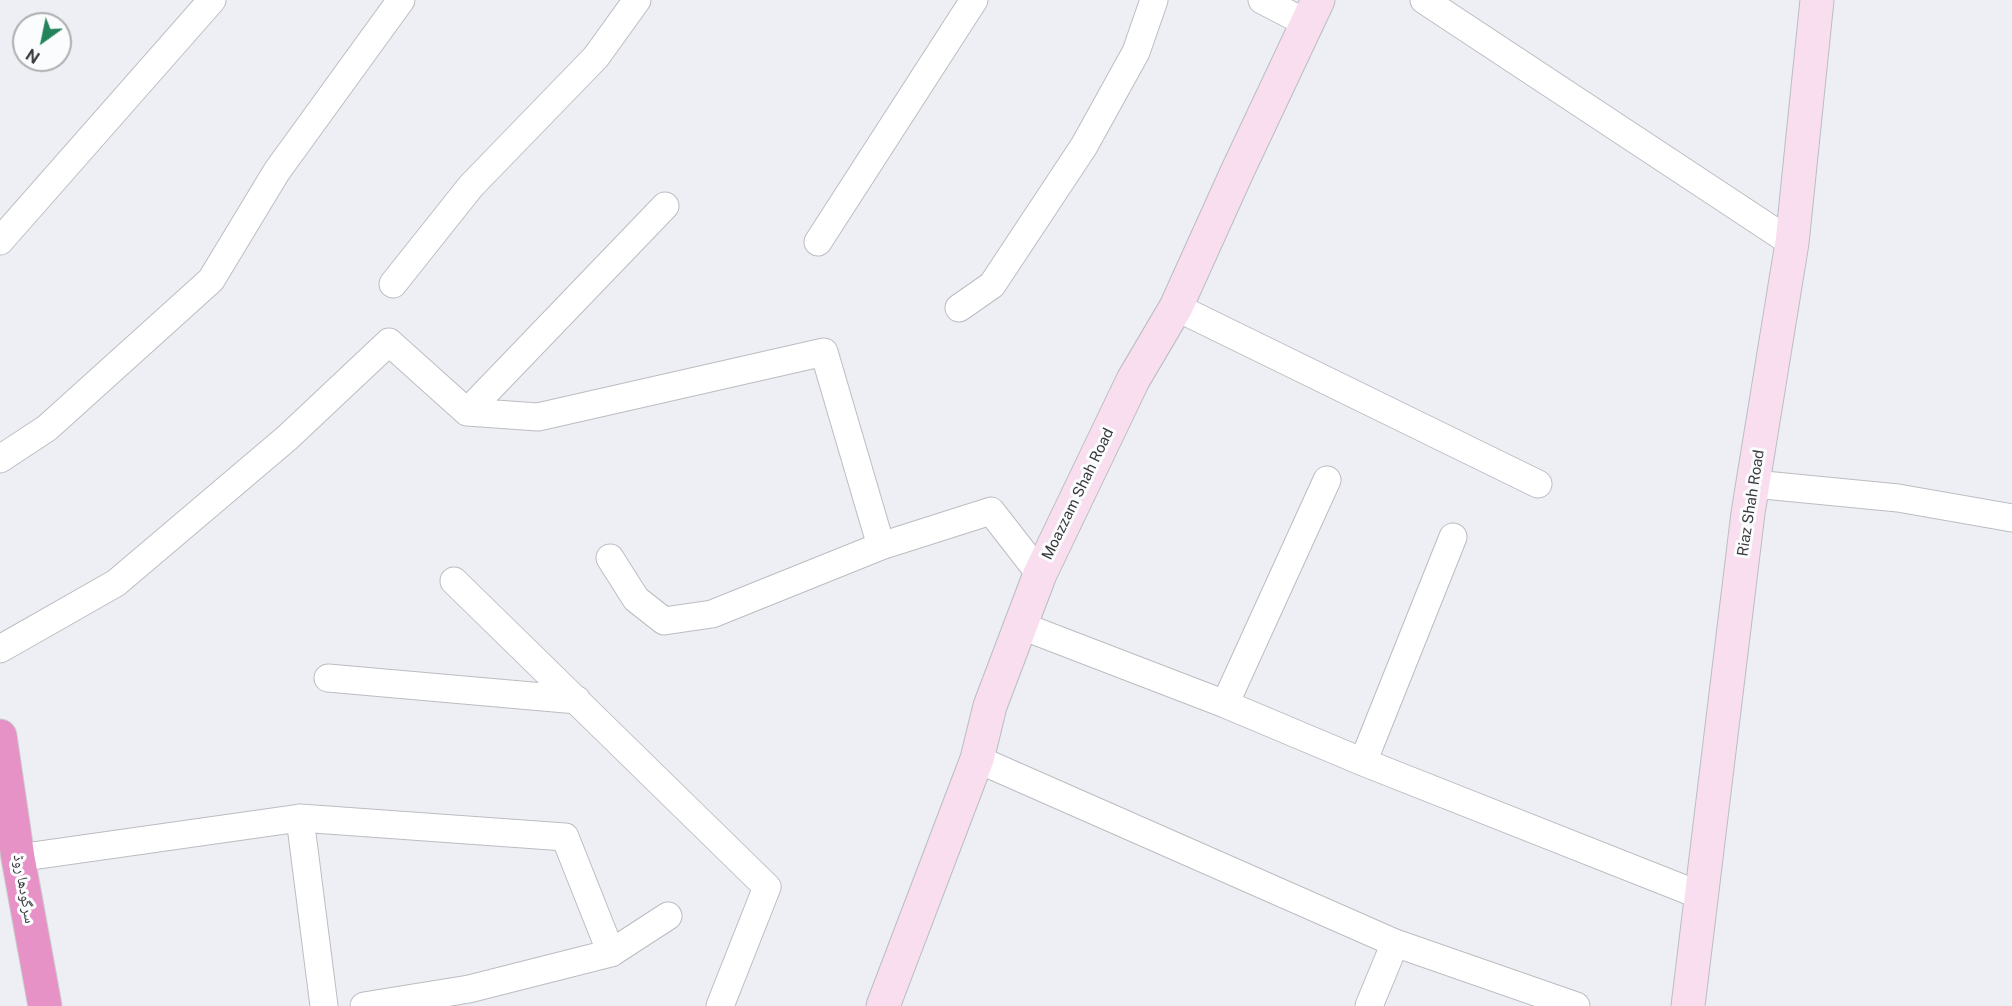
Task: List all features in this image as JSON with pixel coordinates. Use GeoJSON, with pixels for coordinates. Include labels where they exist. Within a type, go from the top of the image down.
{"type":"FeatureCollection","features":[{"type":"Feature","properties":{"kind":"highway","name":"سرگودھا روڈ"},"geometry":{"type":"LineString","coordinates":[[0,735],[18,858],[45,1006]]}},
{"type":"Feature","properties":{"kind":"street"},"geometry":{"type":"LineString","coordinates":[[0,241],[212,0]]}},
{"type":"Feature","properties":{"kind":"street"},"geometry":{"type":"LineString","coordinates":[[0,459],[47,428],[211,280],[277,171],[401,0]]}},
{"type":"Feature","properties":{"kind":"street"},"geometry":{"type":"LineString","coordinates":[[393,284],[471,186],[596,57],[637,0]]}},
{"type":"Feature","properties":{"kind":"street"},"geometry":{"type":"LineString","coordinates":[[818,242],[974,0]]}},
{"type":"Feature","properties":{"kind":"street"},"geometry":{"type":"LineString","coordinates":[[959,308],[992,285],[1084,146],[1137,52],[1154,0]]}},
{"type":"Feature","properties":{"kind":"street"},"geometry":{"type":"LineString","coordinates":[[1262,0],[1313,12]]}},
{"type":"Feature","properties":{"kind":"street"},"geometry":{"type":"LineString","coordinates":[[1424,0],[1792,243]]}},
{"type":"Feature","properties":{"kind":"street","name":"Riaz Shah Road"},"geometry":{"type":"LineString","coordinates":[[1688,1006],[1746,524],[1792,243],[1817,0]]}},
{"type":"Feature","properties":{"kind":"street","name":"Moazzam Shah Road"},"geometry":{"type":"LineString","coordinates":[[883,1006],[976,759],[990,706],[1040,574],[1133,380],[1176,307],[1313,12]]}},
{"type":"Feature","properties":{"kind":"street"},"geometry":{"type":"LineString","coordinates":[[467,412],[665,206]]}},
{"type":"Feature","properties":{"kind":"street"},"geometry":{"type":"LineString","coordinates":[[1176,307],[1538,484]]}},
{"type":"Feature","properties":{"kind":"street"},"geometry":{"type":"LineString","coordinates":[[0,649],[116,583],[287,438],[389,342],[467,412],[538,417],[824,352],[881,546]]}},
{"type":"Feature","properties":{"kind":"street"},"geometry":{"type":"LineString","coordinates":[[1225,704],[1327,480]]}},
{"type":"Feature","properties":{"kind":"street"},"geometry":{"type":"LineString","coordinates":[[1754,484],[1898,498],[2012,518]]}},
{"type":"Feature","properties":{"kind":"street"},"geometry":{"type":"LineString","coordinates":[[610,558],[636,599],[664,621],[712,614],[881,546],[991,511],[1040,574]]}},
{"type":"Feature","properties":{"kind":"street"},"geometry":{"type":"LineString","coordinates":[[1363,762],[1453,537]]}},
{"type":"Feature","properties":{"kind":"street"},"geometry":{"type":"LineString","coordinates":[[454,581],[767,887],[720,1006]]}},
{"type":"Feature","properties":{"kind":"street"},"geometry":{"type":"LineString","coordinates":[[1022,626],[1225,704],[1363,762],[1702,896]]}},
{"type":"Feature","properties":{"kind":"street"},"geometry":{"type":"LineString","coordinates":[[328,678],[577,700]]}},
{"type":"Feature","properties":{"kind":"street"},"geometry":{"type":"LineString","coordinates":[[976,759],[1395,943],[1545,1001],[1576,1006]]}},
{"type":"Feature","properties":{"kind":"street"},"geometry":{"type":"LineString","coordinates":[[18,858],[300,818],[565,837],[611,953]]}},
{"type":"Feature","properties":{"kind":"street"},"geometry":{"type":"LineString","coordinates":[[300,818],[324,1006]]}},
{"type":"Feature","properties":{"kind":"street"},"geometry":{"type":"LineString","coordinates":[[364,1006],[468,989],[611,953],[668,916]]}},
{"type":"Feature","properties":{"kind":"street"},"geometry":{"type":"LineString","coordinates":[[1369,1006],[1395,943]]}}]}
